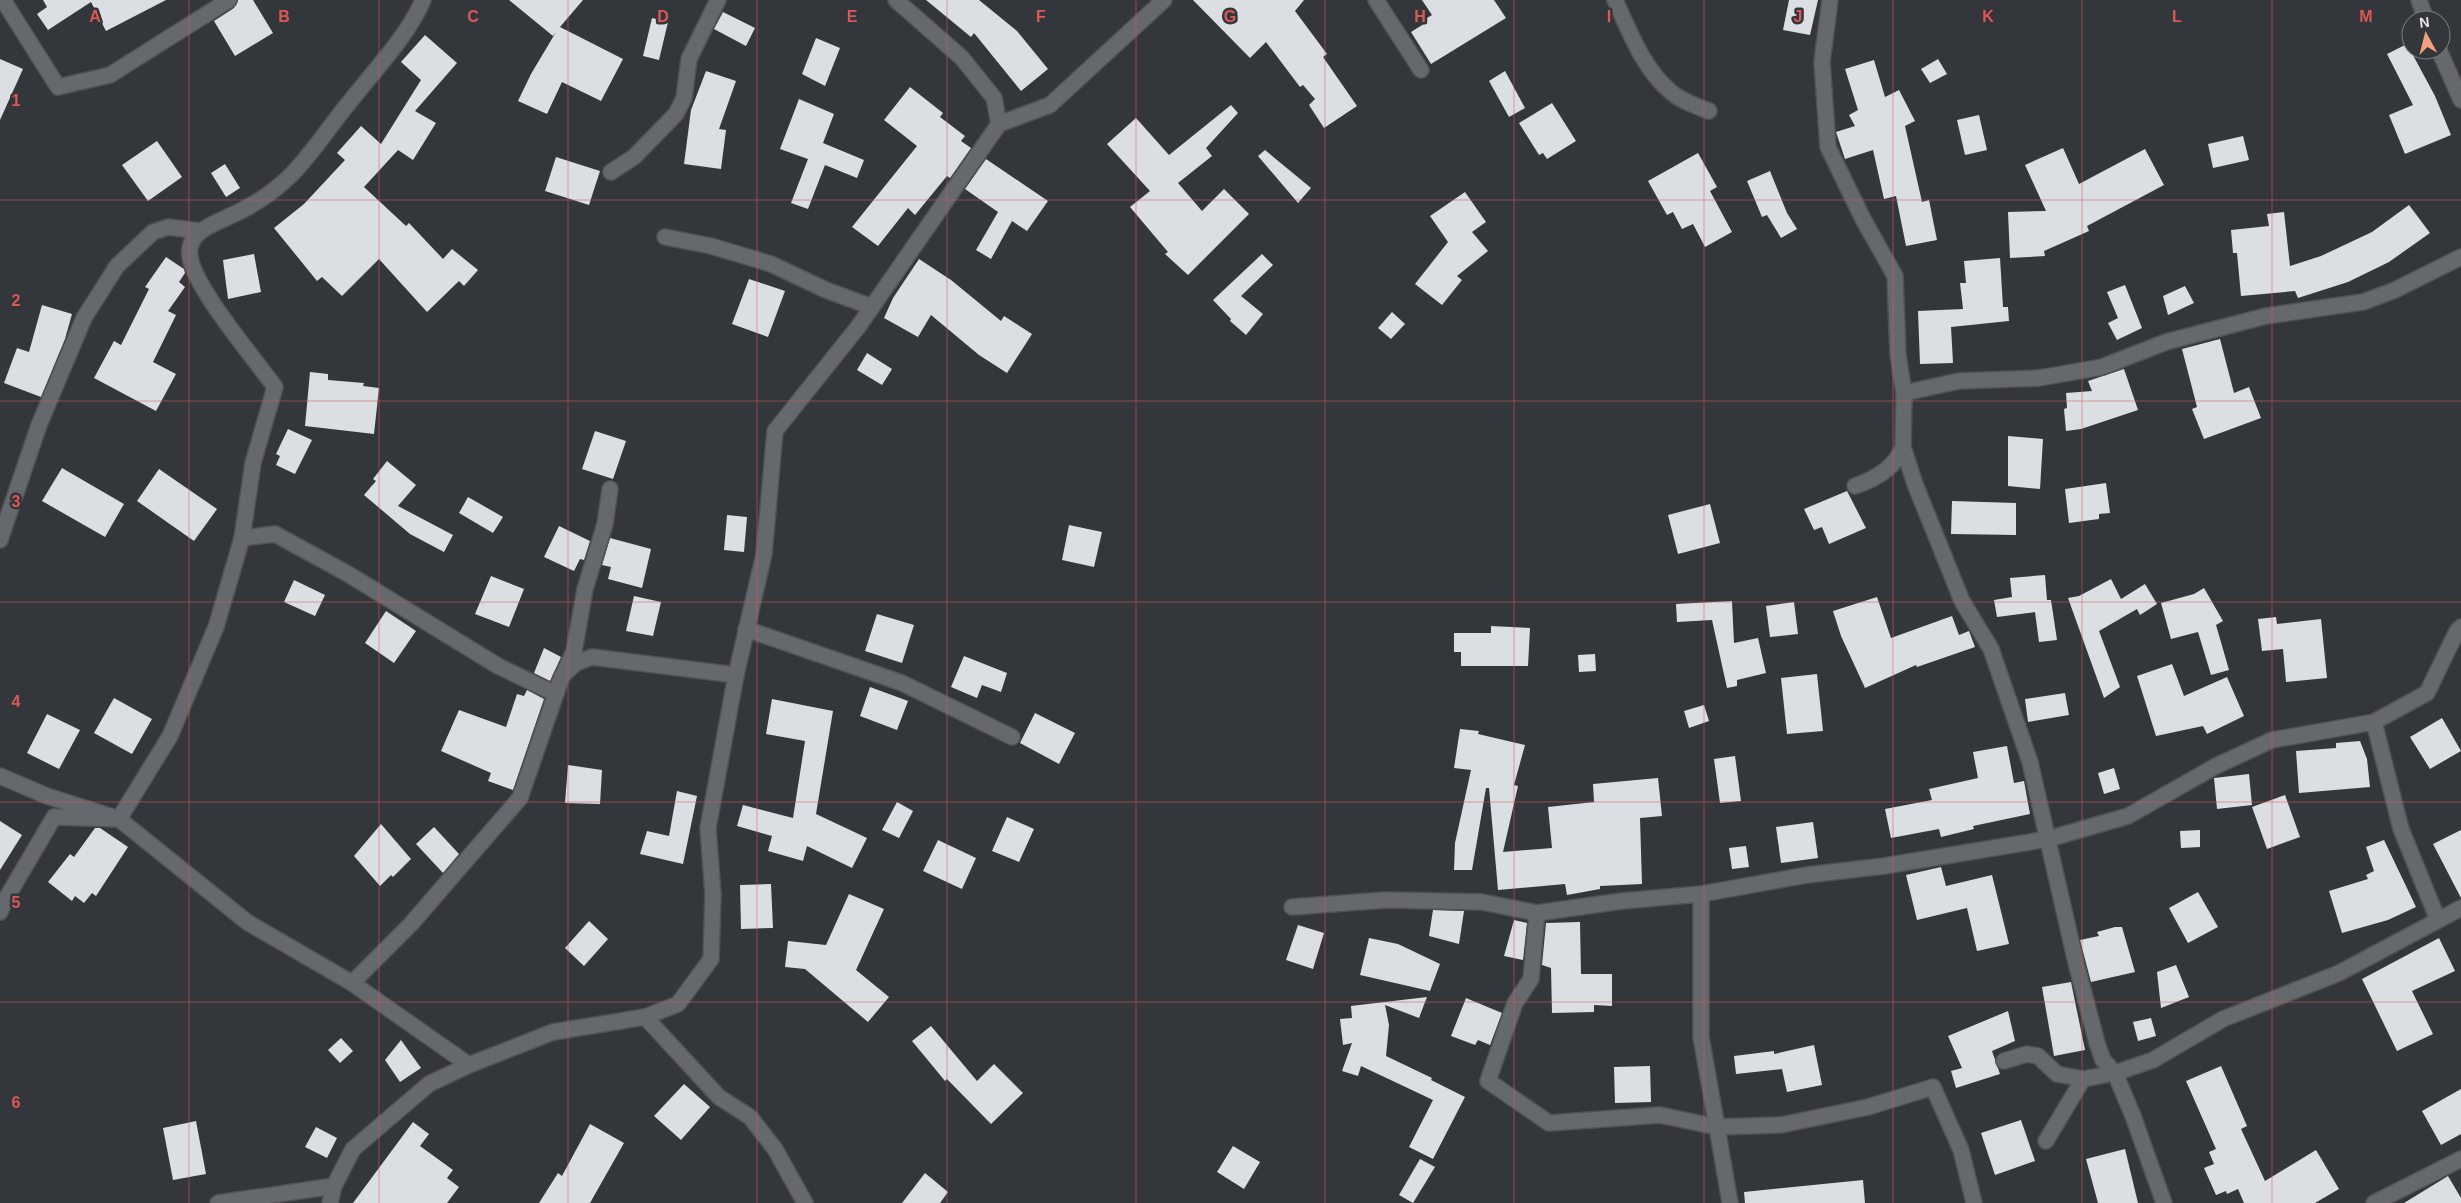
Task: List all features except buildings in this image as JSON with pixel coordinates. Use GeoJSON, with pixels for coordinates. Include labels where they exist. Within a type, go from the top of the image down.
{"type":"FeatureCollection","features":[{"type":"Feature","properties":{"kind":"street"},"geometry":{"type":"LineString","coordinates":[[3,0],[58,87],[110,75],[229,0]]}},
{"type":"Feature","properties":{"kind":"street"},"geometry":{"type":"LineString","coordinates":[[0,540],[39,425],[84,318],[117,266],[153,232],[168,227],[199,231],[242,211],[266,196],[291,175],[418,13],[424,0]]}},
{"type":"Feature","properties":{"kind":"street"},"geometry":{"type":"LineString","coordinates":[[611,172],[634,157],[676,114],[684,98],[689,60],[718,0]]}},
{"type":"Feature","properties":{"kind":"street"},"geometry":{"type":"LineString","coordinates":[[896,0],[962,58],[994,98],[999,124]]}},
{"type":"Feature","properties":{"kind":"street"},"geometry":{"type":"LineString","coordinates":[[330,1203],[334,1186],[353,1149],[429,1084],[469,1065],[553,1032],[645,1017],[678,1004],[711,959],[713,894],[708,828],[736,675],[764,554],[775,431],[872,307],[999,124],[1050,106],[1164,0]]}},
{"type":"Feature","properties":{"kind":"street"},"geometry":{"type":"LineString","coordinates":[[1376,0],[1421,70]]}},
{"type":"Feature","properties":{"kind":"street"},"geometry":{"type":"LineString","coordinates":[[1616,0],[1637,47],[1659,81],[1672,94],[1709,111]]}},
{"type":"Feature","properties":{"kind":"street"},"geometry":{"type":"LineString","coordinates":[[1830,0],[1822,62],[1828,147],[1863,220],[1895,276],[1898,355],[1904,393],[1903,446],[1898,460],[1887,471],[1855,486]]}},
{"type":"Feature","properties":{"kind":"street"},"geometry":{"type":"LineString","coordinates":[[2446,60],[2456,75],[2461,100]]}},
{"type":"Feature","properties":{"kind":"street"},"geometry":{"type":"LineString","coordinates":[[119,819],[170,736],[216,627],[242,538],[253,463],[275,387],[201,286],[190,257],[192,244],[199,231]]}},
{"type":"Feature","properties":{"kind":"street"},"geometry":{"type":"LineString","coordinates":[[665,236],[711,246],[771,264],[826,290],[872,307]]}},
{"type":"Feature","properties":{"kind":"street"},"geometry":{"type":"LineString","coordinates":[[1904,393],[1958,381],[2039,378],[2102,367],[2166,342],[2266,316],[2363,302],[2395,290],[2461,257]]}},
{"type":"Feature","properties":{"kind":"street"},"geometry":{"type":"LineString","coordinates":[[1903,446],[1915,484],[1962,601],[1992,649],[2030,762],[2076,963],[2097,1043],[2103,1060],[2115,1073],[2133,1116],[2164,1203]]}},
{"type":"Feature","properties":{"kind":"street"},"geometry":{"type":"LineString","coordinates":[[352,983],[411,924],[520,798],[562,676],[574,651],[585,589],[605,524],[610,489]]}},
{"type":"Feature","properties":{"kind":"street"},"geometry":{"type":"LineString","coordinates":[[242,538],[275,534],[348,574],[498,666],[556,694]]}},
{"type":"Feature","properties":{"kind":"street"},"geometry":{"type":"LineString","coordinates":[[1292,907],[1386,900],[1482,902],[1537,913],[1622,901],[1701,894],[2048,839],[2128,816],[2216,766],[2272,740],[2374,722],[2427,693],[2456,631],[2461,627]]}},
{"type":"Feature","properties":{"kind":"street"},"geometry":{"type":"LineString","coordinates":[[746,630],[902,684],[1012,737]]}},
{"type":"Feature","properties":{"kind":"street"},"geometry":{"type":"LineString","coordinates":[[562,676],[576,663],[592,657],[736,675]]}},
{"type":"Feature","properties":{"kind":"street"},"geometry":{"type":"LineString","coordinates":[[2374,722],[2401,829],[2438,920]]}},
{"type":"Feature","properties":{"kind":"street"},"geometry":{"type":"LineString","coordinates":[[0,776],[47,796],[119,819],[246,922],[352,983],[469,1065]]}},
{"type":"Feature","properties":{"kind":"street"},"geometry":{"type":"LineString","coordinates":[[0,912],[54,818],[119,819]]}},
{"type":"Feature","properties":{"kind":"street"},"geometry":{"type":"LineString","coordinates":[[1701,894],[1701,1037],[1730,1203]]}},
{"type":"Feature","properties":{"kind":"street"},"geometry":{"type":"LineString","coordinates":[[2004,1061],[2027,1054],[2038,1056],[2057,1074],[2083,1079],[2115,1073],[2153,1060],[2223,1019],[2339,973],[2461,908]]}},
{"type":"Feature","properties":{"kind":"street"},"geometry":{"type":"LineString","coordinates":[[1537,913],[1531,979],[1515,1003],[1488,1081],[1549,1123],[1660,1115],[1717,1127],[1781,1125],[1868,1107],[1933,1086],[1961,1150],[1974,1203]]}},
{"type":"Feature","properties":{"kind":"street"},"geometry":{"type":"LineString","coordinates":[[645,1017],[719,1097],[750,1117],[774,1149],[805,1203]]}},
{"type":"Feature","properties":{"kind":"street"},"geometry":{"type":"LineString","coordinates":[[2046,1141],[2083,1079]]}},
{"type":"Feature","properties":{"kind":"street"},"geometry":{"type":"LineString","coordinates":[[2374,1203],[2461,1159]]}},
{"type":"Feature","properties":{"kind":"street"},"geometry":{"type":"LineString","coordinates":[[218,1203],[334,1186]]}}]}
